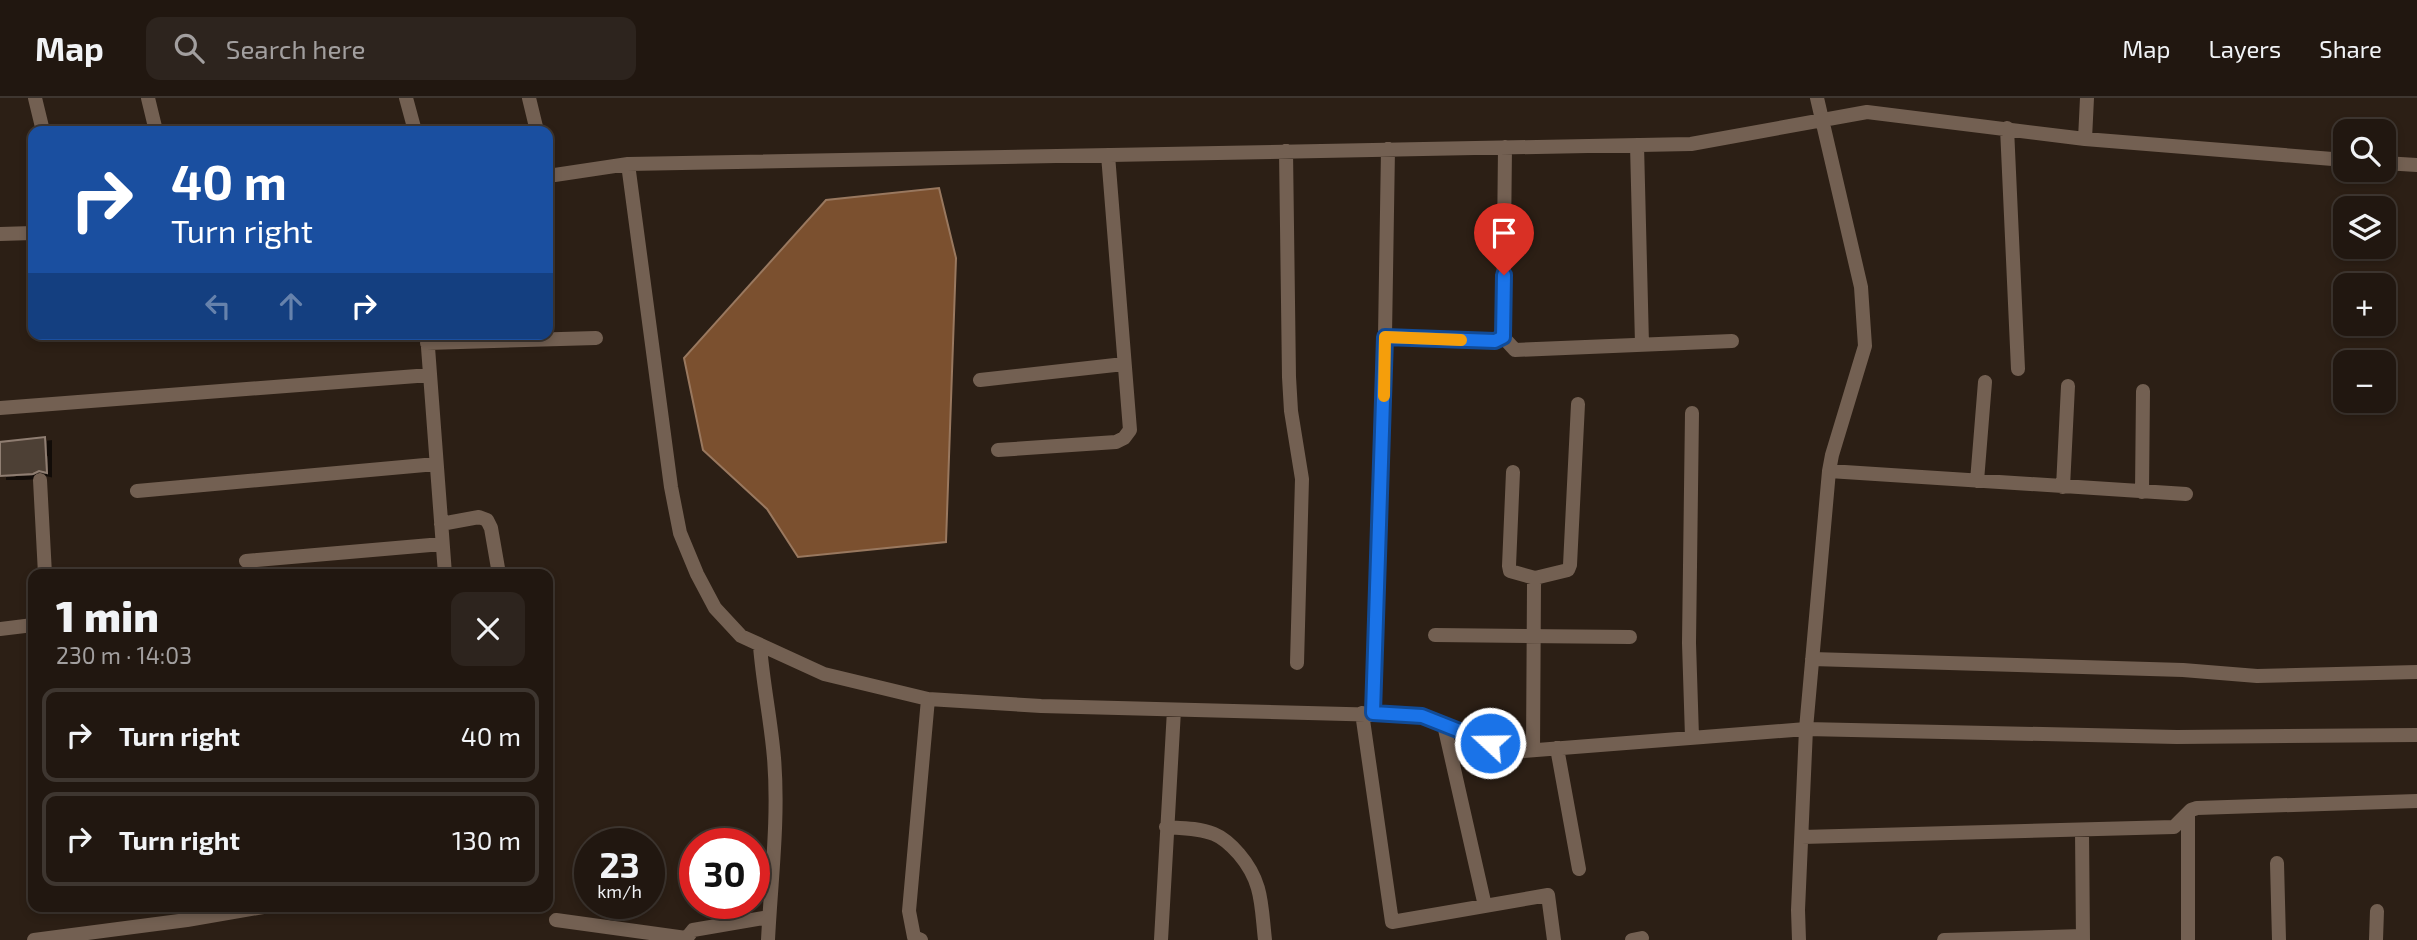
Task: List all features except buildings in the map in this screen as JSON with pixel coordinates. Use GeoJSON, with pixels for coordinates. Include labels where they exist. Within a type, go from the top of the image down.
{"type":"FeatureCollection","features":[{"type":"Feature","properties":{"kind":"street"},"geometry":{"type":"LineString","coordinates":[[35,98],[42,126]]}},
{"type":"Feature","properties":{"kind":"street"},"geometry":{"type":"LineString","coordinates":[[148,98],[155,126]]}},
{"type":"Feature","properties":{"kind":"street"},"geometry":{"type":"LineString","coordinates":[[406,98],[414,126]]}},
{"type":"Feature","properties":{"kind":"street"},"geometry":{"type":"LineString","coordinates":[[529,98],[536,126]]}},
{"type":"Feature","properties":{"kind":"street"},"geometry":{"type":"LineString","coordinates":[[1799,940],[1806,729],[1829,471],[1865,346],[1861,287],[1817,98]]}},
{"type":"Feature","properties":{"kind":"street"},"geometry":{"type":"LineString","coordinates":[[2085,139],[2087,98]]}},
{"type":"Feature","properties":{"kind":"street"},"geometry":{"type":"LineString","coordinates":[[553,176],[628,164],[1691,144],[1867,112],[2085,139],[2333,159]]}},
{"type":"Feature","properties":{"kind":"street"},"geometry":{"type":"LineString","coordinates":[[2007,128],[2018,369]]}},
{"type":"Feature","properties":{"kind":"street"},"geometry":{"type":"LineString","coordinates":[[1637,145],[1643,344]]}},
{"type":"Feature","properties":{"kind":"street"},"geometry":{"type":"LineString","coordinates":[[1505,147],[1503,337],[1515,350],[1732,341]]}},
{"type":"Feature","properties":{"kind":"street"},"geometry":{"type":"LineString","coordinates":[[1388,149],[1385,337],[1367,713],[1392,922],[1548,895],[1554,940]]}},
{"type":"Feature","properties":{"kind":"street"},"geometry":{"type":"LineString","coordinates":[[1286,151],[1289,377],[1291,411],[1302,479],[1297,663]]}},
{"type":"Feature","properties":{"kind":"street"},"geometry":{"type":"LineString","coordinates":[[998,450],[1116,442],[1124,438],[1129,430],[1108,155]]}},
{"type":"Feature","properties":{"kind":"street"},"geometry":{"type":"LineString","coordinates":[[628,164],[671,487],[680,533],[715,608],[741,636],[824,674],[928,699],[1174,710],[1422,716],[1513,752],[1806,729],[2177,737],[2417,735]]}},
{"type":"Feature","properties":{"kind":"street"},"geometry":{"type":"LineString","coordinates":[[2396,164],[2417,165]]}},
{"type":"Feature","properties":{"kind":"street"},"geometry":{"type":"LineString","coordinates":[[0,234],[28,233]]}},
{"type":"Feature","properties":{"kind":"street"},"geometry":{"type":"LineString","coordinates":[[1385,337],[1495,341],[1503,337]]}},
{"type":"Feature","properties":{"kind":"street"},"geometry":{"type":"LineString","coordinates":[[553,338],[596,338]]}},
{"type":"Feature","properties":{"kind":"street"},"geometry":{"type":"LineString","coordinates":[[427,340],[444,569]]}},
{"type":"Feature","properties":{"kind":"street"},"geometry":{"type":"LineString","coordinates":[[980,380],[1124,363]]}},
{"type":"Feature","properties":{"kind":"street"},"geometry":{"type":"LineString","coordinates":[[0,408],[430,374]]}},
{"type":"Feature","properties":{"kind":"street"},"geometry":{"type":"LineString","coordinates":[[1976,481],[1985,382]]}},
{"type":"Feature","properties":{"kind":"street"},"geometry":{"type":"LineString","coordinates":[[2063,486],[2068,386]]}},
{"type":"Feature","properties":{"kind":"street"},"geometry":{"type":"LineString","coordinates":[[2142,492],[2143,391]]}},
{"type":"Feature","properties":{"kind":"street"},"geometry":{"type":"LineString","coordinates":[[1513,472],[1510,570],[1535,578],[1568,570],[1578,404]]}},
{"type":"Feature","properties":{"kind":"street"},"geometry":{"type":"LineString","coordinates":[[1692,412],[1689,643],[1692,737]]}},
{"type":"Feature","properties":{"kind":"street"},"geometry":{"type":"LineString","coordinates":[[137,491],[436,464]]}},
{"type":"Feature","properties":{"kind":"street"},"geometry":{"type":"LineString","coordinates":[[1829,471],[2186,495]]}},
{"type":"Feature","properties":{"kind":"street"},"geometry":{"type":"LineString","coordinates":[[40,480],[45,569]]}},
{"type":"Feature","properties":{"kind":"street"},"geometry":{"type":"LineString","coordinates":[[441,524],[479,517],[487,520],[491,528],[498,569]]}},
{"type":"Feature","properties":{"kind":"street"},"geometry":{"type":"LineString","coordinates":[[246,561],[442,544]]}},
{"type":"Feature","properties":{"kind":"street"},"geometry":{"type":"LineString","coordinates":[[1533,750],[1535,578]]}},
{"type":"Feature","properties":{"kind":"street"},"geometry":{"type":"LineString","coordinates":[[0,629],[28,626]]}},
{"type":"Feature","properties":{"kind":"street"},"geometry":{"type":"LineString","coordinates":[[1435,635],[1630,637]]}},
{"type":"Feature","properties":{"kind":"street"},"geometry":{"type":"LineString","coordinates":[[760,646],[763,687],[774,757],[775,796],[770,897]]}},
{"type":"Feature","properties":{"kind":"street"},"geometry":{"type":"LineString","coordinates":[[1812,659],[2183,670],[2256,676],[2417,672]]}},
{"type":"Feature","properties":{"kind":"street"},"geometry":{"type":"LineString","coordinates":[[921,940],[914,937],[909,911],[928,699]]}},
{"type":"Feature","properties":{"kind":"street"},"geometry":{"type":"LineString","coordinates":[[1161,940],[1174,710]]}},
{"type":"Feature","properties":{"kind":"street"},"geometry":{"type":"LineString","coordinates":[[1444,725],[1485,906]]}},
{"type":"Feature","properties":{"kind":"street"},"geometry":{"type":"LineString","coordinates":[[1557,748],[1579,869]]}},
{"type":"Feature","properties":{"kind":"street"},"geometry":{"type":"LineString","coordinates":[[1802,837],[2174,827],[2197,808],[2417,801]]}},
{"type":"Feature","properties":{"kind":"street"},"geometry":{"type":"LineString","coordinates":[[2188,813],[2188,940]]}},
{"type":"Feature","properties":{"kind":"street"},"geometry":{"type":"LineString","coordinates":[[1166,827],[1216,834],[1229,844],[1252,870],[1258,885],[1265,940]]}},
{"type":"Feature","properties":{"kind":"street"},"geometry":{"type":"LineString","coordinates":[[1944,940],[2083,938],[2082,831]]}},
{"type":"Feature","properties":{"kind":"street"},"geometry":{"type":"LineString","coordinates":[[2277,863],[2279,940]]}},
{"type":"Feature","properties":{"kind":"street"},"geometry":{"type":"LineString","coordinates":[[2376,911],[2376,940]]}},
{"type":"Feature","properties":{"kind":"street"},"geometry":{"type":"LineString","coordinates":[[34,940],[187,913]]}},
{"type":"Feature","properties":{"kind":"street"},"geometry":{"type":"LineString","coordinates":[[556,920],[685,939],[693,930],[757,919]]}},
{"type":"Feature","properties":{"kind":"street"},"geometry":{"type":"LineString","coordinates":[[768,940],[769,919]]}},
{"type":"Feature","properties":{"kind":"shaded area"},"geometry":{"type":"Polygon","coordinates":[[[939,188],[956,258],[946,542],[798,557],[767,509],[703,450],[684,358],[826,200],[939,188]]]}},
{"type":"Feature","properties":{"kind":"slow traffic"},"geometry":{"type":"LineString","coordinates":[[1384,396],[1385,337],[1461,340]]}},
{"type":"Feature","properties":{"kind":"route"},"geometry":{"type":"LineString","coordinates":[[1490,743],[1422,716],[1373,713],[1385,337],[1495,341],[1503,337],[1504,275]]}}]}
